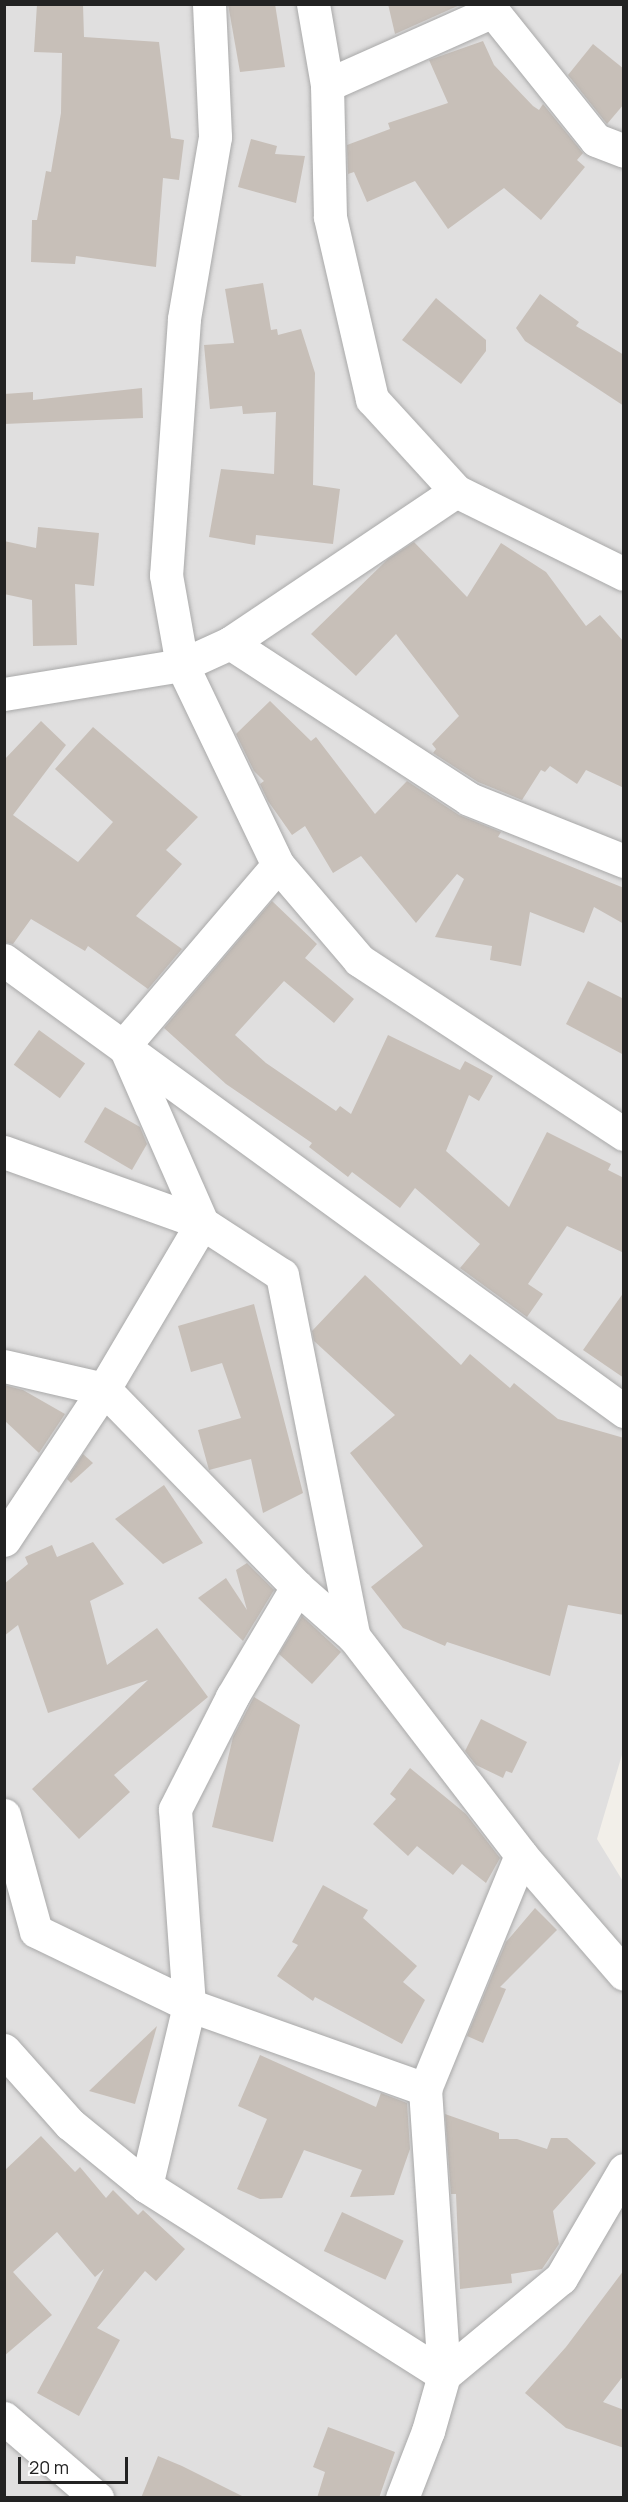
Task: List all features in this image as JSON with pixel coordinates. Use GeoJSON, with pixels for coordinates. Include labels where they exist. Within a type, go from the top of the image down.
{"type":"FeatureCollection","features":[{"type":"Feature","properties":{"kind":"street"},"geometry":{"type":"LineString","coordinates":[[209,4],[215,137],[184,319],[166,575],[183,665],[278,866],[359,960],[624,1134]]}},
{"type":"Feature","properties":{"kind":"street"},"geometry":{"type":"LineString","coordinates":[[313,4],[327,85],[330,218],[372,399],[456,490],[624,574]]}},
{"type":"Feature","properties":{"kind":"street"},"geometry":{"type":"LineString","coordinates":[[327,85],[489,8],[596,140],[624,151]]}},
{"type":"Feature","properties":{"kind":"street"},"geometry":{"type":"LineString","coordinates":[[4,694],[183,665],[230,643],[456,490]]}},
{"type":"Feature","properties":{"kind":"street"},"geometry":{"type":"LineString","coordinates":[[230,643],[469,799],[624,861]]}},
{"type":"Feature","properties":{"kind":"street"},"geometry":{"type":"LineString","coordinates":[[124,1045],[278,866]]}},
{"type":"Feature","properties":{"kind":"street"},"geometry":{"type":"LineString","coordinates":[[4,960],[124,1045],[624,1411]]}},
{"type":"Feature","properties":{"kind":"street"},"geometry":{"type":"LineString","coordinates":[[124,1045],[202,1223]]}},
{"type":"Feature","properties":{"kind":"street"},"geometry":{"type":"LineString","coordinates":[[4,1152],[202,1223],[282,1275],[354,1637]]}},
{"type":"Feature","properties":{"kind":"street"},"geometry":{"type":"LineString","coordinates":[[4,1540],[104,1389],[202,1223]]}},
{"type":"Feature","properties":{"kind":"street"},"geometry":{"type":"LineString","coordinates":[[4,1366],[104,1389],[297,1587],[354,1637],[521,1855],[624,1974]]}},
{"type":"Feature","properties":{"kind":"street"},"geometry":{"type":"LineString","coordinates":[[146,2186],[189,2005],[175,1809],[232,1697],[297,1587]]}},
{"type":"Feature","properties":{"kind":"street"},"geometry":{"type":"LineString","coordinates":[[4,1815],[36,1931],[189,2005],[425,2089]]}},
{"type":"Feature","properties":{"kind":"street"},"geometry":{"type":"LineString","coordinates":[[402,2498],[428,2431],[444,2375],[425,2089],[521,1855]]}},
{"type":"Feature","properties":{"kind":"street"},"geometry":{"type":"LineString","coordinates":[[4,2050],[70,2124],[146,2186],[444,2375]]}},
{"type":"Feature","properties":{"kind":"street"},"geometry":{"type":"LineString","coordinates":[[444,2375],[561,2278],[624,2170]]}},
{"type":"Feature","properties":{"kind":"street"},"geometry":{"type":"LineString","coordinates":[[4,2418],[97,2498]]}},
{"type":"Feature","properties":{"kind":"shaded area"},"geometry":{"type":"Polygon","coordinates":[[[5,5],[623,5],[624,1748],[597,1839],[624,1883],[623,2497],[5,2498],[5,5]]]}},
{"type":"Feature","properties":{"kind":"building"},"geometry":{"type":"Polygon","coordinates":[[[37,4],[83,4],[84,37],[159,42],[171,138],[184,140],[179,180],[163,178],[156,267],[76,256],[75,264],[31,262],[32,220],[37,220],[46,171],[51,172],[61,113],[62,53],[34,52],[37,4]]]}},
{"type":"Feature","properties":{"kind":"building"},"geometry":{"type":"Polygon","coordinates":[[[228,4],[275,4],[285,67],[240,72],[228,4]]]}},
{"type":"Feature","properties":{"kind":"building"},"geometry":{"type":"Polygon","coordinates":[[[388,4],[462,4],[395,34],[388,4]]]}},
{"type":"Feature","properties":{"kind":"building"},"geometry":{"type":"Polygon","coordinates":[[[483,41],[494,65],[533,106],[539,110],[543,104],[583,153],[577,160],[585,167],[541,220],[504,188],[448,229],[415,181],[367,202],[354,172],[348,174],[347,145],[390,129],[388,123],[448,103],[429,60],[483,41]]]}},
{"type":"Feature","properties":{"kind":"building"},"geometry":{"type":"Polygon","coordinates":[[[593,44],[624,69],[624,104],[607,124],[568,75],[593,44]]]}},
{"type":"Feature","properties":{"kind":"building"},"geometry":{"type":"Polygon","coordinates":[[[251,139],[277,146],[275,154],[305,156],[296,203],[238,187],[251,139]]]}},
{"type":"Feature","properties":{"kind":"building"},"geometry":{"type":"Polygon","coordinates":[[[263,283],[271,330],[277,329],[278,335],[301,329],[315,373],[313,485],[340,489],[333,544],[256,535],[255,545],[209,537],[221,469],[274,474],[276,412],[243,414],[242,406],[210,409],[204,345],[234,343],[225,289],[263,283]]]}},
{"type":"Feature","properties":{"kind":"building"},"geometry":{"type":"Polygon","coordinates":[[[540,294],[579,322],[576,326],[624,355],[624,406],[525,341],[516,328],[540,294]]]}},
{"type":"Feature","properties":{"kind":"building"},"geometry":{"type":"Polygon","coordinates":[[[436,298],[486,340],[486,351],[461,384],[402,340],[436,298]]]}},
{"type":"Feature","properties":{"kind":"building"},"geometry":{"type":"Polygon","coordinates":[[[142,388],[143,418],[4,424],[4,394],[33,392],[33,400],[142,388]]]}},
{"type":"Feature","properties":{"kind":"building"},"geometry":{"type":"Polygon","coordinates":[[[38,527],[99,533],[94,586],[75,584],[77,645],[33,646],[32,600],[4,594],[4,541],[36,548],[38,527]]]}},
{"type":"Feature","properties":{"kind":"building"},"geometry":{"type":"Polygon","coordinates":[[[414,542],[467,597],[501,543],[546,572],[586,626],[600,615],[624,642],[624,788],[586,770],[577,784],[550,766],[545,772],[541,770],[522,800],[478,782],[433,753],[436,749],[432,744],[459,716],[396,634],[356,676],[311,634],[388,559],[414,542]]]}},
{"type":"Feature","properties":{"kind":"building"},"geometry":{"type":"Polygon","coordinates":[[[270,701],[311,741],[316,737],[375,814],[407,781],[459,815],[501,832],[498,837],[624,888],[624,924],[594,907],[584,933],[530,912],[521,966],[490,960],[492,946],[435,937],[464,879],[457,874],[416,923],[361,856],[333,873],[305,826],[292,835],[268,801],[260,784],[264,781],[254,771],[236,734],[270,701]]]}},
{"type":"Feature","properties":{"kind":"building"},"geometry":{"type":"Polygon","coordinates":[[[41,721],[66,745],[13,815],[78,862],[113,822],[55,769],[93,727],[198,817],[166,850],[182,864],[136,916],[182,949],[148,989],[88,946],[85,951],[31,919],[13,944],[4,942],[4,760],[41,721]]]}},
{"type":"Feature","properties":{"kind":"building"},"geometry":{"type":"Polygon","coordinates":[[[272,901],[317,944],[305,958],[354,999],[334,1023],[284,981],[235,1035],[266,1063],[336,1111],[340,1106],[351,1114],[388,1035],[460,1070],[465,1061],[493,1076],[479,1101],[469,1095],[446,1151],[509,1207],[547,1132],[611,1164],[608,1170],[624,1178],[624,1253],[567,1226],[528,1284],[543,1294],[527,1317],[460,1268],[480,1244],[415,1188],[400,1208],[352,1172],[348,1177],[309,1147],[312,1143],[226,1084],[164,1028],[272,901]]]}},
{"type":"Feature","properties":{"kind":"building"},"geometry":{"type":"Polygon","coordinates":[[[588,981],[624,999],[624,1055],[566,1024],[588,981]]]}},
{"type":"Feature","properties":{"kind":"building"},"geometry":{"type":"Polygon","coordinates":[[[39,1030],[85,1064],[60,1098],[14,1065],[39,1030]]]}},
{"type":"Feature","properties":{"kind":"building"},"geometry":{"type":"Polygon","coordinates":[[[105,1107],[140,1127],[147,1144],[132,1170],[84,1142],[105,1107]]]}},
{"type":"Feature","properties":{"kind":"building"},"geometry":{"type":"Polygon","coordinates":[[[365,1275],[461,1365],[470,1354],[510,1388],[514,1383],[558,1419],[624,1438],[624,1615],[568,1605],[550,1676],[447,1642],[445,1646],[403,1628],[371,1587],[423,1546],[350,1453],[395,1415],[314,1341],[312,1331],[365,1275]]]}},
{"type":"Feature","properties":{"kind":"building"},"geometry":{"type":"Polygon","coordinates":[[[624,1292],[624,1378],[583,1350],[624,1292]]]}},
{"type":"Feature","properties":{"kind":"building"},"geometry":{"type":"Polygon","coordinates":[[[254,1304],[303,1493],[263,1513],[251,1459],[209,1470],[198,1430],[241,1418],[222,1363],[191,1372],[178,1326],[254,1304]]]}},
{"type":"Feature","properties":{"kind":"building"},"geometry":{"type":"Polygon","coordinates":[[[4,1385],[23,1390],[65,1414],[39,1453],[4,1420],[4,1385]]]}},
{"type":"Feature","properties":{"kind":"building"},"geometry":{"type":"Polygon","coordinates":[[[83,1454],[93,1463],[71,1483],[67,1479],[83,1454]]]}},
{"type":"Feature","properties":{"kind":"building"},"geometry":{"type":"Polygon","coordinates":[[[164,1485],[203,1543],[163,1564],[115,1519],[164,1485]]]}},
{"type":"Feature","properties":{"kind":"building"},"geometry":{"type":"Polygon","coordinates":[[[93,1542],[124,1584],[90,1601],[107,1665],[157,1628],[208,1697],[114,1775],[130,1792],[79,1839],[32,1789],[148,1680],[48,1713],[18,1625],[4,1636],[4,1584],[28,1564],[25,1557],[52,1545],[57,1557],[93,1542]]]}},
{"type":"Feature","properties":{"kind":"building"},"geometry":{"type":"Polygon","coordinates":[[[247,1563],[274,1590],[243,1641],[198,1598],[226,1578],[247,1610],[236,1570],[247,1563]]]}},
{"type":"Feature","properties":{"kind":"building"},"geometry":{"type":"Polygon","coordinates":[[[302,1616],[341,1652],[312,1684],[279,1654],[302,1616]]]}},
{"type":"Feature","properties":{"kind":"building"},"geometry":{"type":"Polygon","coordinates":[[[254,1697],[300,1725],[273,1842],[212,1827],[233,1737],[254,1697]]]}},
{"type":"Feature","properties":{"kind":"building"},"geometry":{"type":"Polygon","coordinates":[[[481,1719],[527,1742],[512,1773],[506,1771],[503,1778],[476,1765],[465,1751],[481,1719]]]}},
{"type":"Feature","properties":{"kind":"building"},"geometry":{"type":"Polygon","coordinates":[[[410,1768],[466,1814],[500,1858],[486,1883],[462,1864],[453,1875],[417,1846],[408,1856],[373,1824],[396,1799],[390,1794],[410,1768]]]}},
{"type":"Feature","properties":{"kind":"building"},"geometry":{"type":"Polygon","coordinates":[[[323,1885],[368,1910],[363,1918],[417,1966],[403,1982],[425,2000],[402,2044],[315,1997],[313,2001],[277,1976],[298,1945],[292,1942],[323,1885]]]}},
{"type":"Feature","properties":{"kind":"building"},"geometry":{"type":"Polygon","coordinates":[[[535,1908],[557,1930],[500,1987],[506,1989],[483,2043],[467,2036],[506,1942],[535,1908]]]}},
{"type":"Feature","properties":{"kind":"building"},"geometry":{"type":"Polygon","coordinates":[[[157,2026],[135,2104],[89,2091],[157,2026]]]}},
{"type":"Feature","properties":{"kind":"building"},"geometry":{"type":"Polygon","coordinates":[[[260,2055],[376,2107],[381,2093],[407,2103],[410,2149],[394,2195],[350,2197],[362,2170],[304,2150],[282,2198],[260,2199],[237,2189],[267,2119],[238,2106],[260,2055]]]}},
{"type":"Feature","properties":{"kind":"building"},"geometry":{"type":"Polygon","coordinates":[[[445,2114],[499,2133],[499,2139],[517,2139],[547,2149],[551,2138],[567,2138],[596,2163],[553,2211],[559,2244],[542,2269],[511,2274],[512,2283],[460,2289],[456,2194],[451,2194],[445,2114]]]}},
{"type":"Feature","properties":{"kind":"building"},"geometry":{"type":"Polygon","coordinates":[[[41,2136],[75,2172],[80,2167],[106,2198],[113,2190],[138,2215],[143,2210],[185,2249],[156,2281],[145,2271],[97,2328],[120,2340],[79,2416],[37,2393],[104,2269],[95,2277],[57,2232],[13,2272],[52,2315],[4,2356],[4,2171],[41,2136]]]}},
{"type":"Feature","properties":{"kind":"building"},"geometry":{"type":"Polygon","coordinates":[[[342,2212],[404,2241],[385,2280],[324,2251],[342,2212]]]}},
{"type":"Feature","properties":{"kind":"building"},"geometry":{"type":"Polygon","coordinates":[[[624,2270],[624,2375],[603,2402],[624,2410],[624,2448],[566,2428],[525,2393],[566,2347],[624,2270]]]}},
{"type":"Feature","properties":{"kind":"building"},"geometry":{"type":"Polygon","coordinates":[[[328,2427],[395,2452],[379,2498],[317,2498],[325,2472],[313,2467],[328,2427]]]}},
{"type":"Feature","properties":{"kind":"building"},"geometry":{"type":"Polygon","coordinates":[[[158,2456],[182,2466],[246,2498],[141,2498],[158,2456]]]}}]}
